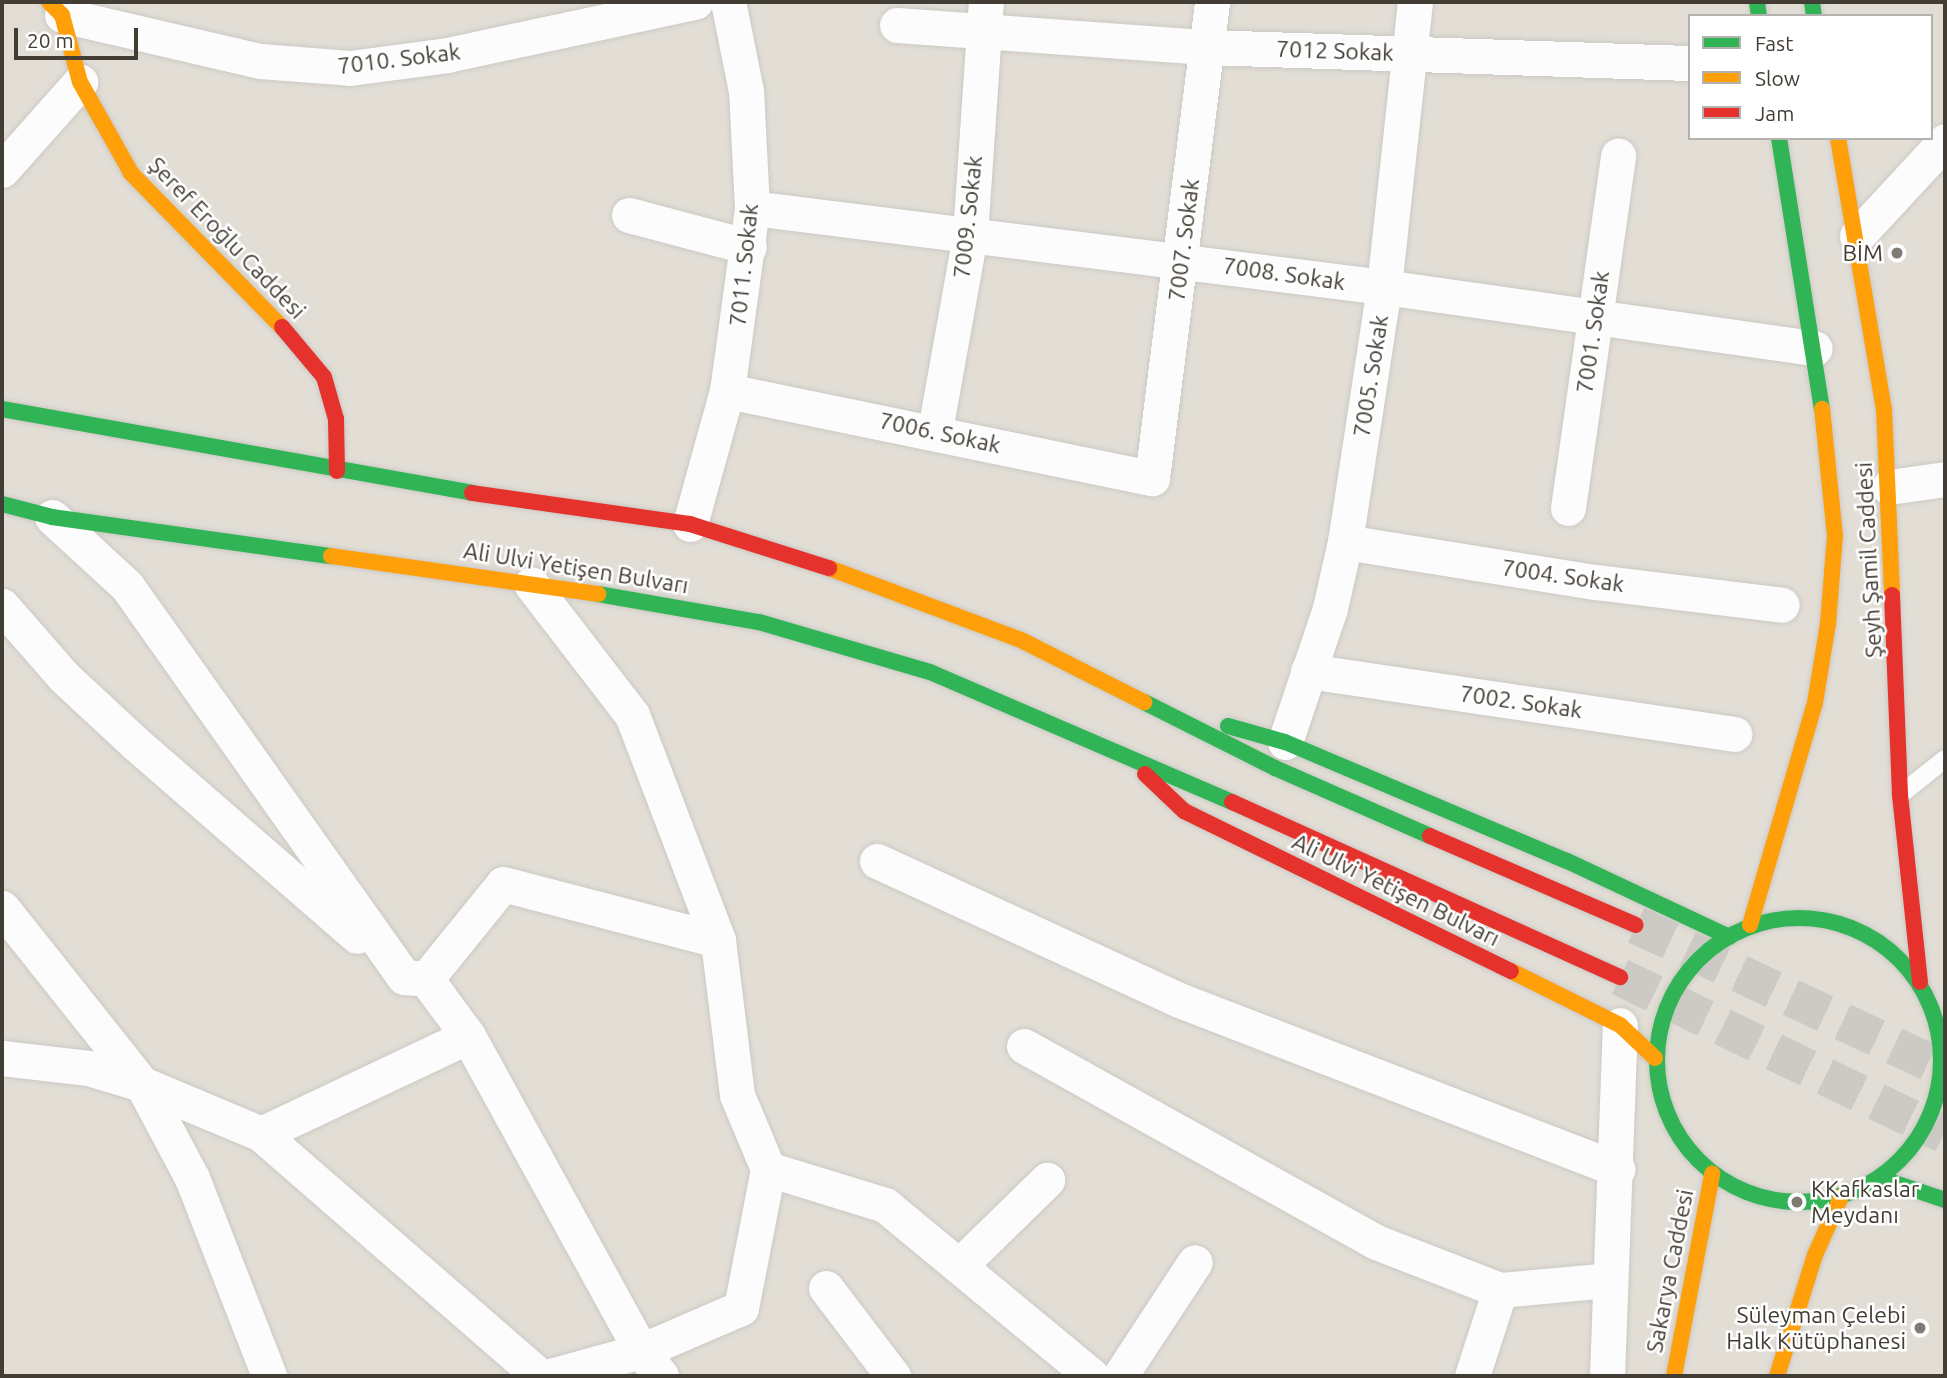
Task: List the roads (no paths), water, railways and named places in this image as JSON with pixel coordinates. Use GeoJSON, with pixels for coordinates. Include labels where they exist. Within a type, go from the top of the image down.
{"type":"FeatureCollection","features":[{"type":"Feature","properties":{"kind":"main road","name":"Şeref Eroğlu Caddesi"},"geometry":{"type":"LineString","coordinates":[[56,8],[80,82],[131,173],[307,353],[324,377],[336,419],[337,471]]}},
{"type":"Feature","properties":{"kind":"main road"},"geometry":{"type":"LineString","coordinates":[[1750,925],[1815,704],[1828,624],[1835,536],[1815,348],[1779,140]]}},
{"type":"Feature","properties":{"kind":"main road","name":"Şeyh Şamil Caddesi"},"geometry":{"type":"LineString","coordinates":[[1838,140],[1857,236],[1884,409],[1900,795],[1920,982]]}},
{"type":"Feature","properties":{"kind":"main road"},"geometry":{"type":"LineString","coordinates":[[2,409],[337,471],[691,524],[876,582],[1023,641],[1275,768],[1636,925]]}},
{"type":"Feature","properties":{"kind":"main road","name":"Ali Ulvi Yetişen Bulvarı"},"geometry":{"type":"LineString","coordinates":[[2,504],[52,517],[531,584],[759,622],[930,672],[1123,753],[1620,976]]}},
{"type":"Feature","properties":{"kind":"main road"},"geometry":{"type":"LineString","coordinates":[[1139,701],[1285,742],[1567,861],[1729,937]]}},
{"type":"Feature","properties":{"kind":"main road","name":"Ali Ulvi Yetişen Bulvarı"},"geometry":{"type":"LineString","coordinates":[[1123,753],[1184,811],[1620,1025],[1655,1058]]}},
{"type":"Feature","properties":{"kind":"main road"},"geometry":{"type":"LineString","coordinates":[[1793,916],[1842,923],[1886,946],[1920,982],[1941,1024],[1942,1066],[1933,1109],[1912,1147],[1880,1178],[1841,1197],[1796,1203],[1751,1195],[1712,1174],[1681,1141],[1661,1100],[1655,1058],[1662,1016],[1681,979],[1709,948],[1750,925],[1793,916]]}},
{"type":"Feature","properties":{"kind":"main road","name":"Sakarya Caddesi"},"geometry":{"type":"LineString","coordinates":[[1674,1376],[1712,1174]]}},
{"type":"Feature","properties":{"kind":"main road"},"geometry":{"type":"LineString","coordinates":[[1880,1178],[1945,1200]]}},
{"type":"Feature","properties":{"kind":"main road"},"geometry":{"type":"LineString","coordinates":[[1777,1376],[1815,1255],[1841,1197]]}},
{"type":"Feature","properties":{"kind":"street","name":"7010. Sokak"},"geometry":{"type":"LineString","coordinates":[[56,8],[260,61],[350,68],[447,55],[695,2]]}},
{"type":"Feature","properties":{"kind":"street","name":"7011. Sokak"},"geometry":{"type":"LineString","coordinates":[[691,524],[727,391],[749,247],[752,208],[746,91],[728,2]]}},
{"type":"Feature","properties":{"kind":"street"},"geometry":{"type":"LineString","coordinates":[[737,37],[756,2]]}},
{"type":"Feature","properties":{"kind":"street","name":"7007. Sokak"},"geometry":{"type":"LineString","coordinates":[[1152,478],[1182,260],[1212,2]]}},
{"type":"Feature","properties":{"kind":"street","name":"7005. Sokak"},"geometry":{"type":"LineString","coordinates":[[1285,742],[1345,542],[1384,287],[1416,2]]}},
{"type":"Feature","properties":{"kind":"street","name":"7012 Sokak"},"geometry":{"type":"LineString","coordinates":[[897,25],[984,18],[1206,47],[1688,63]]}},
{"type":"Feature","properties":{"kind":"street","name":"7009. Sokak"},"geometry":{"type":"LineString","coordinates":[[935,430],[970,235],[984,18]]}},
{"type":"Feature","properties":{"kind":"street"},"geometry":{"type":"LineString","coordinates":[[2,170],[80,82]]}},
{"type":"Feature","properties":{"kind":"street"},"geometry":{"type":"LineString","coordinates":[[1857,236],[1945,141]]}},
{"type":"Feature","properties":{"kind":"street","name":"7001. Sokak"},"geometry":{"type":"LineString","coordinates":[[1568,508],[1618,156]]}},
{"type":"Feature","properties":{"kind":"street","name":"7008. Sokak"},"geometry":{"type":"LineString","coordinates":[[752,208],[1182,260],[1815,348]]}},
{"type":"Feature","properties":{"kind":"street"},"geometry":{"type":"LineString","coordinates":[[629,215],[749,247]]}},
{"type":"Feature","properties":{"kind":"street","name":"7006. Sokak"},"geometry":{"type":"LineString","coordinates":[[727,391],[935,430],[1152,478]]}},
{"type":"Feature","properties":{"kind":"street"},"geometry":{"type":"LineString","coordinates":[[1889,487],[1945,479]]}},
{"type":"Feature","properties":{"kind":"street"},"geometry":{"type":"LineString","coordinates":[[52,517],[127,586],[415,978],[468,1036],[651,1364]]}},
{"type":"Feature","properties":{"kind":"street","name":"7004. Sokak"},"geometry":{"type":"LineString","coordinates":[[1345,542],[1596,582],[1782,605]]}},
{"type":"Feature","properties":{"kind":"street"},"geometry":{"type":"LineString","coordinates":[[531,584],[632,715],[718,940],[737,1095],[768,1168],[741,1308],[651,1364],[550,1376]]}},
{"type":"Feature","properties":{"kind":"street"},"geometry":{"type":"LineString","coordinates":[[2,606],[64,677],[135,743],[415,978]]}},
{"type":"Feature","properties":{"kind":"street","name":"7002. Sokak"},"geometry":{"type":"LineString","coordinates":[[1308,671],[1734,734]]}},
{"type":"Feature","properties":{"kind":"street"},"geometry":{"type":"LineString","coordinates":[[877,861],[1179,1000],[1618,1169]]}},
{"type":"Feature","properties":{"kind":"street"},"geometry":{"type":"LineString","coordinates":[[415,978],[503,884],[718,940]]}},
{"type":"Feature","properties":{"kind":"street"},"geometry":{"type":"LineString","coordinates":[[2,908],[142,1084],[192,1178],[270,1376]]}},
{"type":"Feature","properties":{"kind":"street"},"geometry":{"type":"LineString","coordinates":[[1607,1376],[1618,1169],[1620,1025]]}},
{"type":"Feature","properties":{"kind":"street"},"geometry":{"type":"LineString","coordinates":[[261,1134],[468,1036]]}},
{"type":"Feature","properties":{"kind":"street"},"geometry":{"type":"LineString","coordinates":[[1024,1046],[1376,1242],[1500,1290],[1610,1280]]}},
{"type":"Feature","properties":{"kind":"street"},"geometry":{"type":"LineString","coordinates":[[2,1058],[88,1068],[142,1084],[261,1134],[540,1376]]}},
{"type":"Feature","properties":{"kind":"street"},"geometry":{"type":"LineString","coordinates":[[768,1168],[885,1205],[1092,1376]]}},
{"type":"Feature","properties":{"kind":"street"},"geometry":{"type":"LineString","coordinates":[[960,1265],[1047,1180]]}},
{"type":"Feature","properties":{"kind":"street"},"geometry":{"type":"LineString","coordinates":[[1120,1376],[1195,1262]]}},
{"type":"Feature","properties":{"kind":"street"},"geometry":{"type":"LineString","coordinates":[[826,1287],[893,1376]]}},
{"type":"Feature","properties":{"kind":"street"},"geometry":{"type":"LineString","coordinates":[[1472,1376],[1500,1290]]}},
{"type":"Feature","properties":{"kind":"lane"},"geometry":{"type":"LineString","coordinates":[[1900,795],[1945,759]]}},
{"type":"Feature","properties":{"kind":"tunnel"},"geometry":{"type":"LineString","coordinates":[[1636,925],[1945,1070]]}},
{"type":"Feature","properties":{"kind":"tunnel"},"geometry":{"type":"LineString","coordinates":[[1620,977],[1944,1134]]}},
{"type":"Feature","properties":{"kind":"place","name":"BİM"},"geometry":{"type":"Point","coordinates":[1897,253]}},
{"type":"Feature","properties":{"kind":"place","name":"KKafkaslar Meydanı"},"geometry":{"type":"Point","coordinates":[1797,1202]}},
{"type":"Feature","properties":{"kind":"place","name":"Süleyman Çelebi Halk Kütüphanesi"},"geometry":{"type":"Point","coordinates":[1920,1328]}}]}
